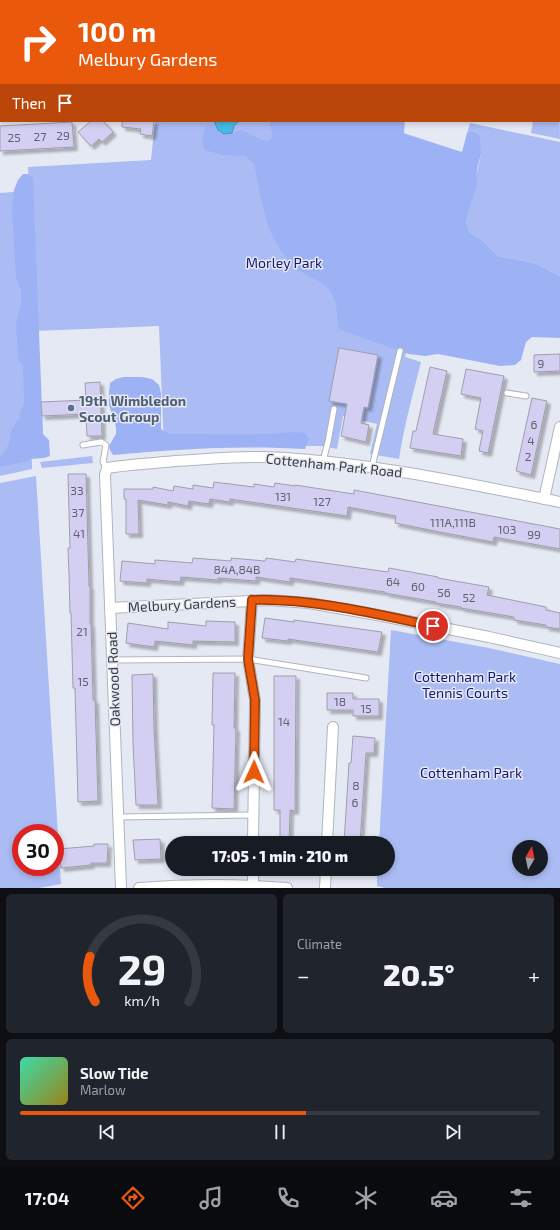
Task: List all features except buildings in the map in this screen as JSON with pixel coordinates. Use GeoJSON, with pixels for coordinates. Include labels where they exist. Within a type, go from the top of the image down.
{"type":"FeatureCollection","features":[{"type":"Feature","properties":{"kind":"street"},"geometry":{"type":"LineString","coordinates":[[544,499],[560,427]]}},
{"type":"Feature","properties":{"kind":"street","name":"Cottenham Park Road"},"geometry":{"type":"LineString","coordinates":[[107,469],[240,457],[284,458],[372,467],[459,481],[560,502]]}},
{"type":"Feature","properties":{"kind":"street","name":"Oakwood Road"},"geometry":{"type":"LineString","coordinates":[[107,469],[105,475],[121,888]]}},
{"type":"Feature","properties":{"kind":"street"},"geometry":{"type":"LineString","coordinates":[[252,600],[248,659],[255,700],[253,836]]}},
{"type":"Feature","properties":{"kind":"street","name":"Melbury Gardens"},"geometry":{"type":"LineString","coordinates":[[110,608],[252,600],[309,603],[489,637],[560,653]]}},
{"type":"Feature","properties":{"kind":"street"},"geometry":{"type":"LineString","coordinates":[[327,836],[333,727]]}},
{"type":"Feature","properties":{"kind":"street"},"geometry":{"type":"LineString","coordinates":[[253,876],[253,885]]}},
{"type":"Feature","properties":{"kind":"street"},"geometry":{"type":"LineString","coordinates":[[325,888],[326,876]]}},
{"type":"Feature","properties":{"kind":"street"},"geometry":{"type":"LineString","coordinates":[[139,888],[189,885],[253,885],[287,888]]}},
{"type":"Feature","properties":{"kind":"lane"},"geometry":{"type":"LineString","coordinates":[[372,467],[400,351]]}},
{"type":"Feature","properties":{"kind":"lane"},"geometry":{"type":"LineString","coordinates":[[507,393],[526,396]]}},
{"type":"Feature","properties":{"kind":"lane"},"geometry":{"type":"LineString","coordinates":[[323,461],[334,409]]}},
{"type":"Feature","properties":{"kind":"lane"},"geometry":{"type":"LineString","coordinates":[[83,445],[101,442],[106,445],[102,462],[107,469]]}},
{"type":"Feature","properties":{"kind":"lane"},"geometry":{"type":"LineString","coordinates":[[112,660],[248,659],[366,678]]}},
{"type":"Feature","properties":{"kind":"lane"},"geometry":{"type":"LineString","coordinates":[[118,817],[253,815]]}},
{"type":"Feature","properties":{"kind":"green space","name":"Morley Park"},"geometry":{"type":"Polygon","coordinates":[[[155,122],[405,122],[404,133],[458,151],[405,357],[421,362],[406,422],[399,459],[370,454],[377,424],[343,416],[337,449],[323,446],[164,448],[159,326],[35,331],[28,167],[151,160],[155,122]]]}},
{"type":"Feature","properties":{"kind":"green space"},"geometry":{"type":"Polygon","coordinates":[[[533,122],[560,122],[560,139],[531,133],[533,122]]]}},
{"type":"Feature","properties":{"kind":"green space"},"geometry":{"type":"Polygon","coordinates":[[[470,123],[560,142],[560,276],[535,263],[498,256],[482,240],[470,233],[466,223],[481,154],[471,131],[467,133],[470,123]]]}},
{"type":"Feature","properties":{"kind":"green space"},"geometry":{"type":"Polygon","coordinates":[[[26,191],[32,469],[0,476],[0,193],[26,191]]]}},
{"type":"Feature","properties":{"kind":"green space"},"geometry":{"type":"Polygon","coordinates":[[[92,456],[93,463],[42,468],[40,462],[92,456]]]}},
{"type":"Feature","properties":{"kind":"green space"},"geometry":{"type":"Polygon","coordinates":[[[36,476],[57,824],[12,824],[12,876],[61,876],[61,884],[39,888],[0,888],[0,483],[36,476]]]}},
{"type":"Feature","properties":{"kind":"green space","name":"Cottenham Park"},"geometry":{"type":"Polygon","coordinates":[[[391,630],[489,648],[560,664],[560,888],[385,888],[377,886],[377,876],[395,876],[395,836],[379,836],[391,630]]]}},
{"type":"Feature","properties":{"kind":"shaded area"},"geometry":{"type":"Polygon","coordinates":[[[214,122],[238,122],[234,126],[232,133],[224,134],[218,130],[214,122]]]}},
{"type":"Feature","properties":{"kind":"shaded area"},"geometry":{"type":"Polygon","coordinates":[[[270,122],[404,122],[404,134],[462,152],[467,133],[471,131],[478,134],[480,139],[481,154],[477,169],[476,188],[466,223],[470,233],[482,240],[498,256],[535,263],[560,276],[560,338],[532,337],[526,342],[521,360],[515,365],[500,366],[438,354],[425,356],[409,354],[338,329],[336,303],[329,289],[317,280],[299,271],[281,251],[269,229],[254,164],[245,156],[222,155],[205,150],[204,147],[203,138],[207,126],[213,125],[219,132],[226,135],[242,130],[261,140],[269,141],[273,136],[270,122]]]}},
{"type":"Feature","properties":{"kind":"shaded area"},"geometry":{"type":"Polygon","coordinates":[[[23,174],[28,174],[33,178],[43,434],[49,440],[50,456],[30,459],[29,461],[0,467],[0,458],[9,444],[11,431],[19,418],[24,402],[23,366],[18,360],[16,324],[21,304],[21,290],[16,277],[12,211],[14,190],[18,180],[23,174]]]}},
{"type":"Feature","properties":{"kind":"shaded area"},"geometry":{"type":"Polygon","coordinates":[[[123,377],[142,377],[152,379],[159,385],[161,393],[161,429],[169,434],[270,434],[301,432],[305,433],[309,439],[305,449],[257,447],[209,448],[113,455],[109,446],[116,434],[116,427],[109,405],[110,383],[123,377]]]}},
{"type":"Feature","properties":{"kind":"place","name":"19th Wimbledon Scout Group"},"geometry":{"type":"Point","coordinates":[71,408]}},
{"type":"Feature","properties":{"kind":"route"},"geometry":{"type":"LineString","coordinates":[[254,772],[255,700],[249,672],[248,659],[252,600],[309,603],[433,626]]}},
{"type":"Feature","properties":{"kind":"park label","name":"Cottenham Park Tennis Courts"},"geometry":{"type":"Point","coordinates":[465,684]}}]}
